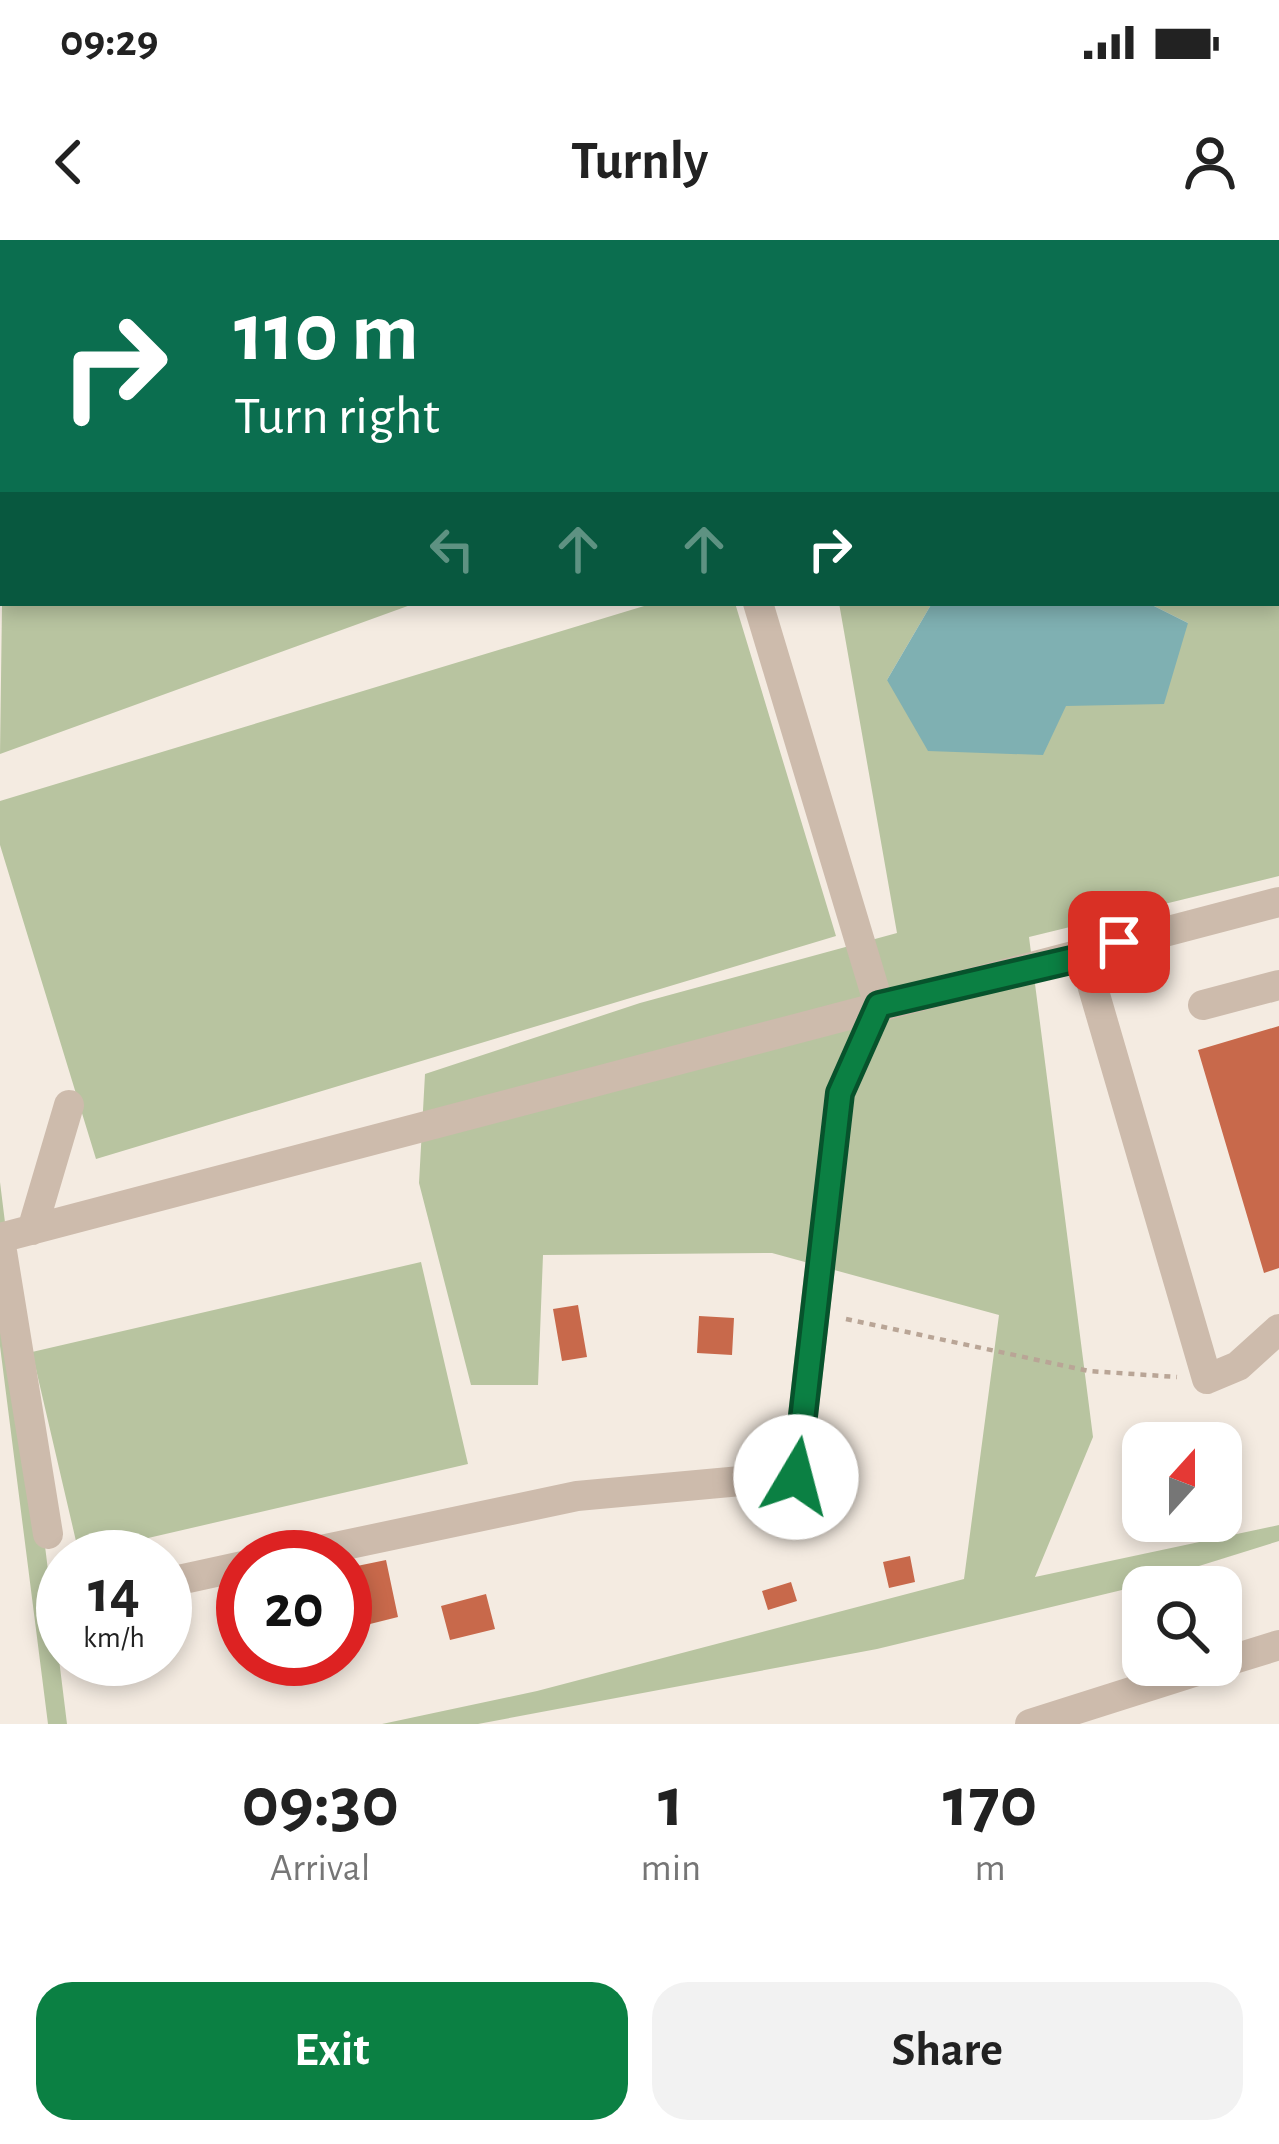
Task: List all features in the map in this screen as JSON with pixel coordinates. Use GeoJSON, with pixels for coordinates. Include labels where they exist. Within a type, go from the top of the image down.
{"type":"FeatureCollection","features":[{"type":"Feature","properties":{"kind":"lane"},"geometry":{"type":"LineString","coordinates":[[372,1539],[577,1496],[796,1477],[840,1093],[879,1005],[759,606]]}},
{"type":"Feature","properties":{"kind":"lane"},"geometry":{"type":"LineString","coordinates":[[47,1530],[0,1239],[1279,902]]}},
{"type":"Feature","properties":{"kind":"lane"},"geometry":{"type":"LineString","coordinates":[[1084,957],[1207,1379],[1238,1366],[1279,1329]]}},
{"type":"Feature","properties":{"kind":"lane"},"geometry":{"type":"LineString","coordinates":[[1203,1005],[1279,985]]}},
{"type":"Feature","properties":{"kind":"lane"},"geometry":{"type":"LineString","coordinates":[[32,1230],[69,1105]]}},
{"type":"Feature","properties":{"kind":"lane"},"geometry":{"type":"LineString","coordinates":[[1242,1657],[1279,1645]]}},
{"type":"Feature","properties":{"kind":"lane"},"geometry":{"type":"LineString","coordinates":[[1030,1724],[1150,1686]]}},
{"type":"Feature","properties":{"kind":"path"},"geometry":{"type":"LineString","coordinates":[[818,1314],[1089,1371],[1207,1379]]}},
{"type":"Feature","properties":{"kind":"green space"},"geometry":{"type":"Polygon","coordinates":[[[2,606],[408,606],[0,754],[2,606]]]}},
{"type":"Feature","properties":{"kind":"green space"},"geometry":{"type":"Polygon","coordinates":[[[644,606],[736,606],[836,936],[96,1159],[0,845],[0,801],[644,606]]]}},
{"type":"Feature","properties":{"kind":"green space"},"geometry":{"type":"Polygon","coordinates":[[[840,606],[930,606],[887,680],[1065,706],[1188,623],[1154,606],[1279,606],[1279,876],[1029,937],[1093,1437],[1035,1577],[1199,1542],[1242,1542],[1242,1533],[1279,1525],[1279,1541],[1199,1566],[1122,1566],[1122,1590],[877,1649],[478,1724],[382,1724],[537,1691],[964,1579],[999,1315],[772,1253],[543,1255],[538,1385],[471,1385],[419,1183],[425,1074],[640,1003],[897,933],[840,606]]]}},
{"type":"Feature","properties":{"kind":"green space"},"geometry":{"type":"Polygon","coordinates":[[[0,1182],[43,1530],[36,1530],[36,1630],[0,1346],[0,1182]]]}},
{"type":"Feature","properties":{"kind":"green space"},"geometry":{"type":"Polygon","coordinates":[[[421,1262],[468,1464],[183,1530],[73,1530],[32,1352],[421,1262]]]}},
{"type":"Feature","properties":{"kind":"green space"},"geometry":{"type":"Polygon","coordinates":[[[43,1686],[62,1686],[67,1724],[48,1724],[43,1686]]]}},
{"type":"Feature","properties":{"kind":"water"},"geometry":{"type":"Polygon","coordinates":[[[930,606],[1154,606],[1188,623],[1164,704],[1066,706],[1043,755],[928,751],[887,680],[930,606]]]}},
{"type":"Feature","properties":{"kind":"building"},"geometry":{"type":"Polygon","coordinates":[[[1279,1026],[1279,1268],[1264,1273],[1198,1050],[1279,1026]]]}},
{"type":"Feature","properties":{"kind":"building"},"geometry":{"type":"Polygon","coordinates":[[[578,1305],[587,1357],[562,1361],[553,1309],[578,1305]]]}},
{"type":"Feature","properties":{"kind":"building"},"geometry":{"type":"Polygon","coordinates":[[[699,1316],[734,1318],[732,1355],[697,1353],[699,1316]]]}},
{"type":"Feature","properties":{"kind":"building"},"geometry":{"type":"Polygon","coordinates":[[[910,1556],[915,1582],[889,1588],[883,1562],[910,1556]]]}},
{"type":"Feature","properties":{"kind":"building"},"geometry":{"type":"Polygon","coordinates":[[[386,1560],[398,1617],[372,1624],[372,1563],[386,1560]]]}},
{"type":"Feature","properties":{"kind":"building"},"geometry":{"type":"Polygon","coordinates":[[[791,1582],[797,1601],[768,1610],[762,1591],[791,1582]]]}},
{"type":"Feature","properties":{"kind":"building"},"geometry":{"type":"Polygon","coordinates":[[[486,1594],[495,1629],[450,1640],[441,1606],[486,1594]]]}},
{"type":"Feature","properties":{"kind":"route"},"geometry":{"type":"LineString","coordinates":[[796,1477],[840,1093],[879,1005],[1084,957],[1119,942]]}}]}
